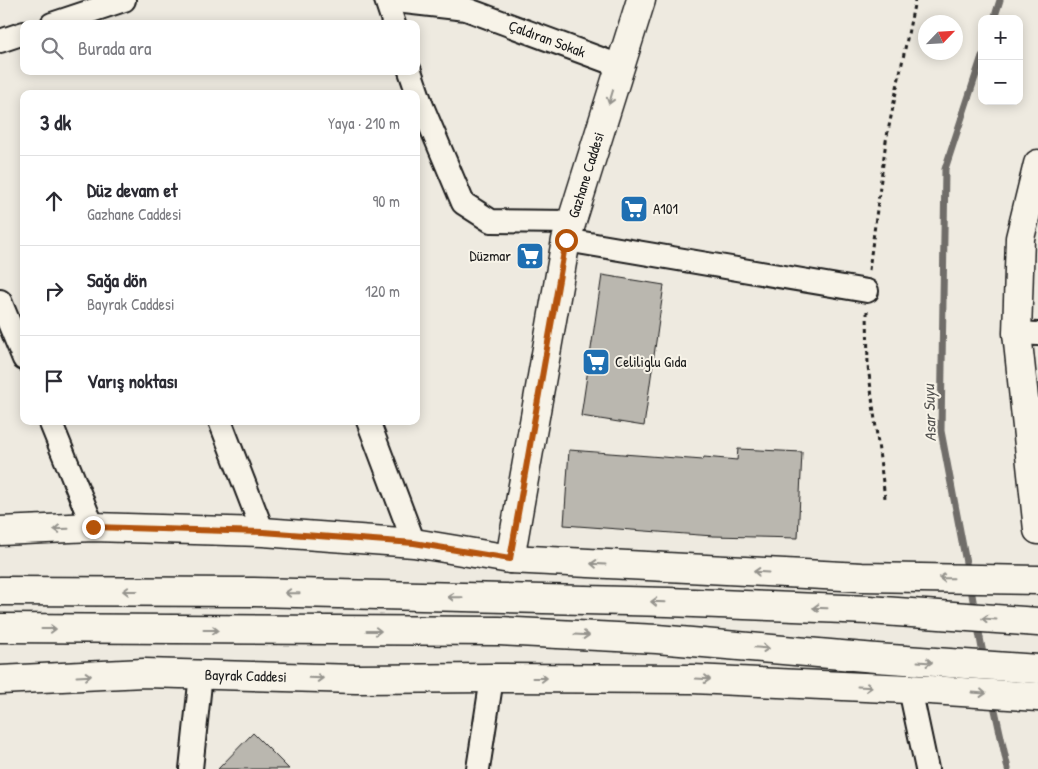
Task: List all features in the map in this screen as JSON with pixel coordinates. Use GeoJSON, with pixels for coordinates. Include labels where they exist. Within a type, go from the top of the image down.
{"type":"FeatureCollection","features":[{"type":"Feature","properties":{"kind":"main road","name":"Gazhane Caddesi"},"geometry":{"type":"LineString","coordinates":[[510,559],[569,231],[640,0]]}},
{"type":"Feature","properties":{"kind":"main road"},"geometry":{"type":"LineString","coordinates":[[1038,164],[1020,238],[1028,333],[1038,530]]}},
{"type":"Feature","properties":{"kind":"main road"},"geometry":{"type":"LineString","coordinates":[[0,531],[93,527],[263,532],[414,543],[510,559],[862,577],[1025,580]]}},
{"type":"Feature","properties":{"kind":"main road"},"geometry":{"type":"LineString","coordinates":[[0,591],[254,592],[668,602],[869,610],[1038,622]]}},
{"type":"Feature","properties":{"kind":"main road"},"geometry":{"type":"LineString","coordinates":[[0,628],[499,631],[657,639],[876,658],[1038,669]]}},
{"type":"Feature","properties":{"kind":"main road","name":"Bayrak Caddesi"},"geometry":{"type":"LineString","coordinates":[[0,680],[144,673],[356,679],[693,679],[920,689],[1038,698]]}},
{"type":"Feature","properties":{"kind":"street"},"geometry":{"type":"LineString","coordinates":[[63,14],[124,0]]}},
{"type":"Feature","properties":{"kind":"street","name":"Çaldıran Sokak"},"geometry":{"type":"LineString","coordinates":[[393,20],[386,0],[466,4],[620,66]]}},
{"type":"Feature","properties":{"kind":"street"},"geometry":{"type":"LineString","coordinates":[[0,41],[20,34]]}},
{"type":"Feature","properties":{"kind":"street"},"geometry":{"type":"LineString","coordinates":[[411,75],[415,90]]}},
{"type":"Feature","properties":{"kind":"street"},"geometry":{"type":"LineString","coordinates":[[420,109],[463,203],[491,221],[569,231],[867,291]]}},
{"type":"Feature","properties":{"kind":"street"},"geometry":{"type":"LineString","coordinates":[[0,301],[20,349]]}},
{"type":"Feature","properties":{"kind":"street"},"geometry":{"type":"LineString","coordinates":[[52,425],[93,527]]}},
{"type":"Feature","properties":{"kind":"street"},"geometry":{"type":"LineString","coordinates":[[222,425],[263,532]]}},
{"type":"Feature","properties":{"kind":"street"},"geometry":{"type":"LineString","coordinates":[[370,425],[414,543]]}},
{"type":"Feature","properties":{"kind":"street"},"geometry":{"type":"LineString","coordinates":[[191,769],[200,674]]}},
{"type":"Feature","properties":{"kind":"street"},"geometry":{"type":"LineString","coordinates":[[478,769],[492,678]]}},
{"type":"Feature","properties":{"kind":"street"},"geometry":{"type":"LineString","coordinates":[[920,689],[927,769]]}},
{"type":"Feature","properties":{"kind":"path"},"geometry":{"type":"LineString","coordinates":[[885,498],[868,366],[867,291],[886,141],[915,0]]}},
{"type":"Feature","properties":{"kind":"building"},"geometry":{"type":"Polygon","coordinates":[[[602,275],[664,285],[644,426],[581,416],[602,275]]]}},
{"type":"Feature","properties":{"kind":"building"},"geometry":{"type":"Polygon","coordinates":[[[738,449],[802,452],[798,538],[713,536],[564,525],[569,450],[703,460],[704,457],[737,460],[738,449]]]}},
{"type":"Feature","properties":{"kind":"building"},"geometry":{"type":"Polygon","coordinates":[[[253,733],[289,769],[218,769],[253,733]]]}},
{"type":"Feature","properties":{"kind":"waterway","name":"Asar Suyu"},"geometry":{"type":"LineString","coordinates":[[995,15],[1000,0]]}},
{"type":"Feature","properties":{"kind":"waterway","name":"Asar Suyu"},"geometry":{"type":"LineString","coordinates":[[968,573],[941,431],[945,169],[981,60]]}},
{"type":"Feature","properties":{"kind":"waterway","name":"Asar Suyu"},"geometry":{"type":"LineString","coordinates":[[970,583],[975,612]]}},
{"type":"Feature","properties":{"kind":"waterway","name":"Asar Suyu"},"geometry":{"type":"LineString","coordinates":[[977,622],[984,659]]}},
{"type":"Feature","properties":{"kind":"waterway","name":"Asar Suyu"},"geometry":{"type":"LineString","coordinates":[[993,701],[1008,769]]}},
{"type":"Feature","properties":{"kind":"place","name":"A101"},"geometry":{"type":"Point","coordinates":[634,209]}},
{"type":"Feature","properties":{"kind":"place","name":"Düzmar"},"geometry":{"type":"Point","coordinates":[530,256]}},
{"type":"Feature","properties":{"kind":"place","name":"Celiliglu Gıda"},"geometry":{"type":"Point","coordinates":[596,362]}},
{"type":"Feature","properties":{"kind":"route"},"geometry":{"type":"LineString","coordinates":[[93,527],[263,532],[414,543],[510,559],[566,240]]}}]}
